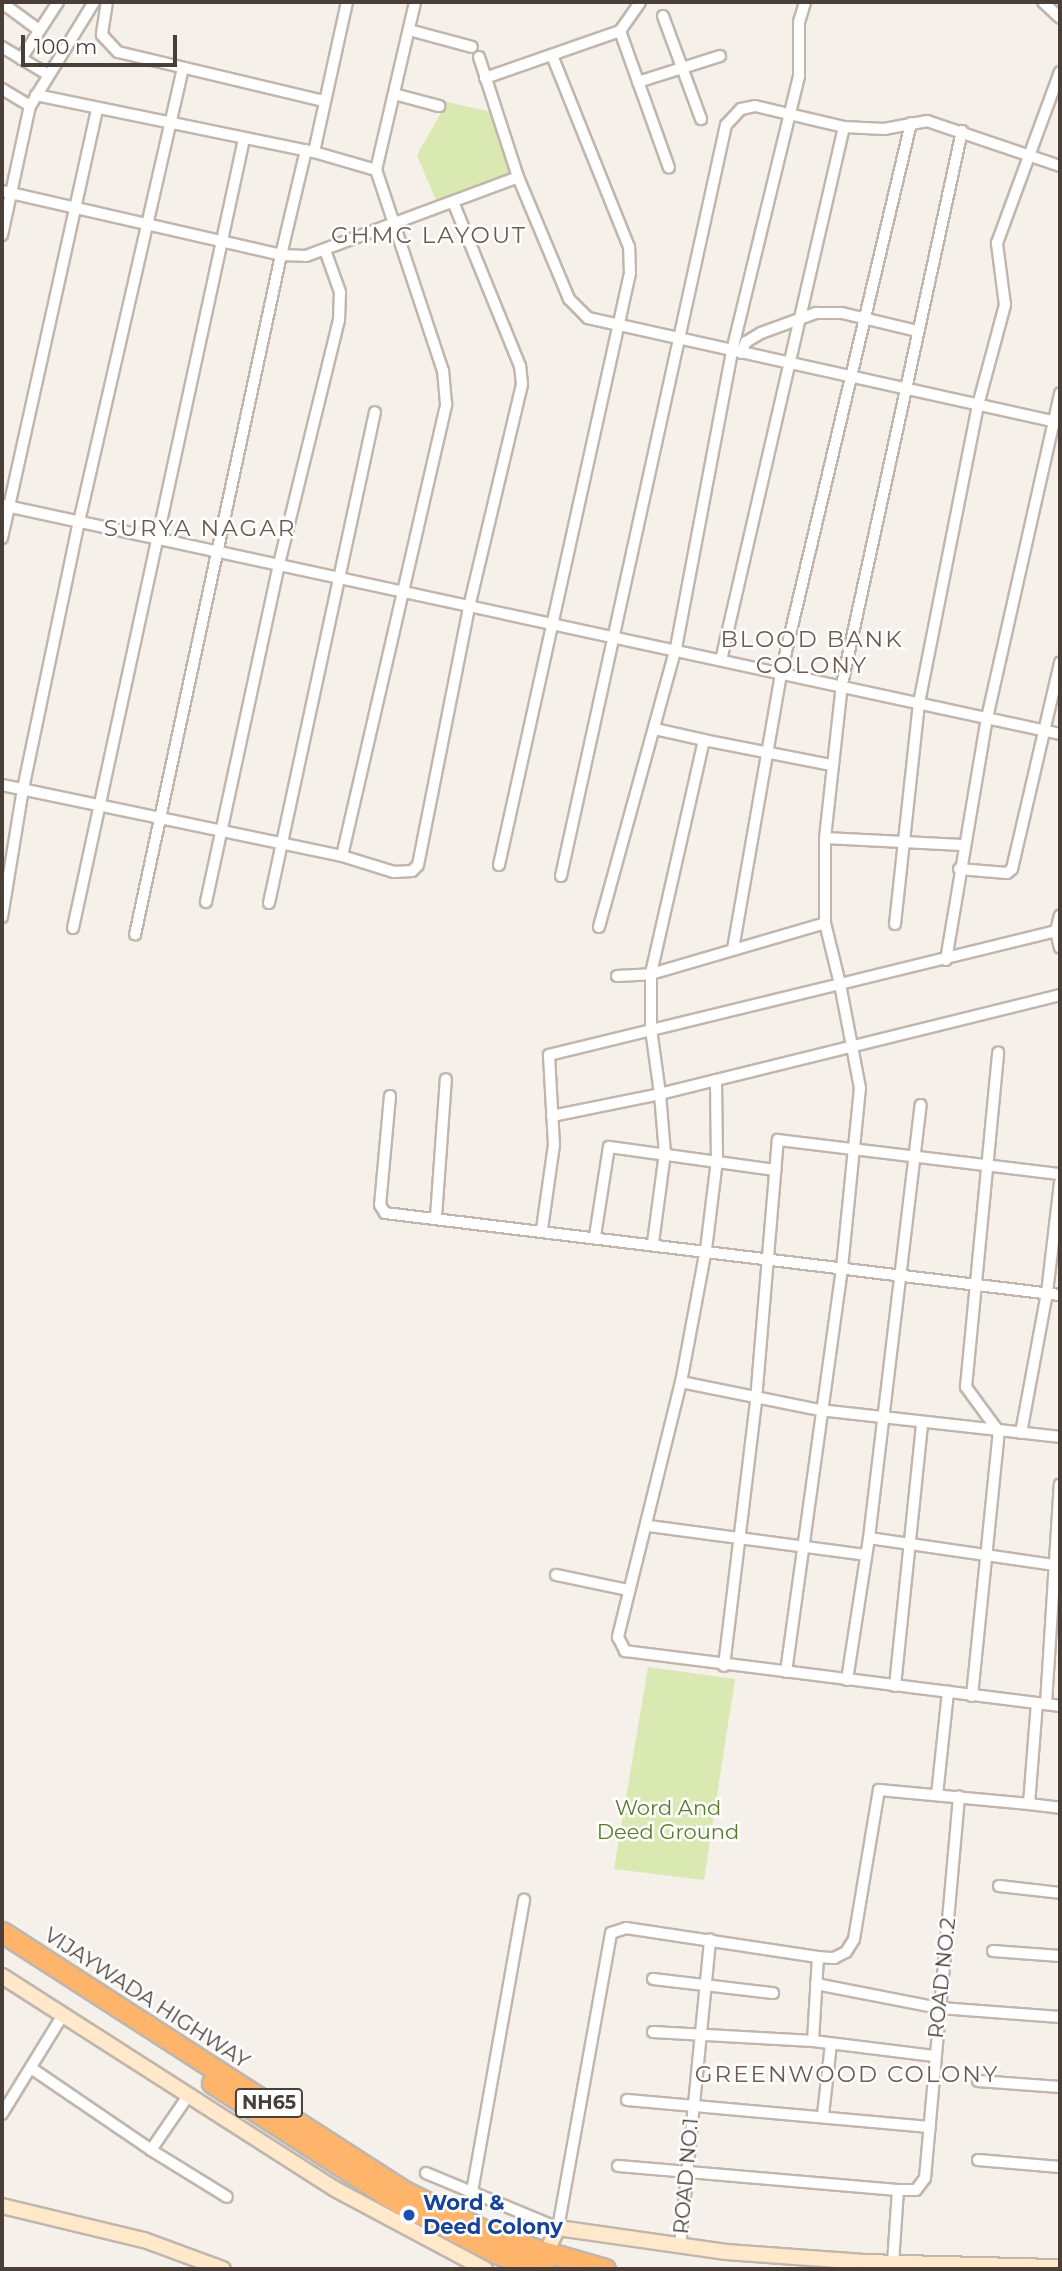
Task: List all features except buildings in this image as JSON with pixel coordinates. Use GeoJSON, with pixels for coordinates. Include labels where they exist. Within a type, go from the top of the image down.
{"type":"FeatureCollection","features":[{"type":"Feature","properties":{"kind":"highway","name":"VIJAYWADA HIGHWAY"},"geometry":{"type":"LineString","coordinates":[[2,1932],[404,2191],[541,2265]]}},
{"type":"Feature","properties":{"kind":"highway","name":"VIJAYWADA HIGHWAY"},"geometry":{"type":"LineString","coordinates":[[2,1946],[397,2202],[463,2238],[541,2265],[605,2269]]}},
{"type":"Feature","properties":{"kind":"street"},"geometry":{"type":"LineString","coordinates":[[22,59],[58,2]]}},
{"type":"Feature","properties":{"kind":"street"},"geometry":{"type":"LineString","coordinates":[[2,234],[6,192],[30,106],[47,74],[94,2]]}},
{"type":"Feature","properties":{"kind":"street"},"geometry":{"type":"LineString","coordinates":[[107,2],[102,35],[107,45],[183,68],[324,102]]}},
{"type":"Feature","properties":{"kind":"street"},"geometry":{"type":"LineString","coordinates":[[135,935],[281,255],[324,102],[347,2]]}},
{"type":"Feature","properties":{"kind":"street"},"geometry":{"type":"LineString","coordinates":[[342,856],[443,427],[447,392],[391,224],[376,170],[415,2]]}},
{"type":"Feature","properties":{"kind":"street"},"geometry":{"type":"LineString","coordinates":[[485,78],[620,31],[640,2]]}},
{"type":"Feature","properties":{"kind":"street"},"geometry":{"type":"LineString","coordinates":[[599,927],[676,648],[787,113],[799,76],[799,22],[805,2]]}},
{"type":"Feature","properties":{"kind":"street"},"geometry":{"type":"LineString","coordinates":[[1043,2],[1060,18]]}},
{"type":"Feature","properties":{"kind":"street"},"geometry":{"type":"LineString","coordinates":[[2,3],[40,30]]}},
{"type":"Feature","properties":{"kind":"street"},"geometry":{"type":"LineString","coordinates":[[663,16],[701,119]]}},
{"type":"Feature","properties":{"kind":"street"},"geometry":{"type":"LineString","coordinates":[[409,30],[475,52],[518,177],[569,299],[588,318],[1057,422]]}},
{"type":"Feature","properties":{"kind":"street"},"geometry":{"type":"LineString","coordinates":[[620,31],[669,168]]}},
{"type":"Feature","properties":{"kind":"street"},"geometry":{"type":"LineString","coordinates":[[2,47],[47,74]]}},
{"type":"Feature","properties":{"kind":"street"},"geometry":{"type":"LineString","coordinates":[[499,865],[630,273],[629,247],[552,55]]}},
{"type":"Feature","properties":{"kind":"street"},"geometry":{"type":"LineString","coordinates":[[638,82],[720,56]]}},
{"type":"Feature","properties":{"kind":"street"},"geometry":{"type":"LineString","coordinates":[[2,917],[23,789],[79,522],[183,68]]}},
{"type":"Feature","properties":{"kind":"street"},"geometry":{"type":"LineString","coordinates":[[895,924],[919,703],[978,405],[1005,305],[997,243],[1060,72]]}},
{"type":"Feature","properties":{"kind":"street"},"geometry":{"type":"LineString","coordinates":[[2,89],[30,106]]}},
{"type":"Feature","properties":{"kind":"street"},"geometry":{"type":"LineString","coordinates":[[394,94],[439,106]]}},
{"type":"Feature","properties":{"kind":"street"},"geometry":{"type":"LineString","coordinates":[[36,95],[310,151],[376,170]]}},
{"type":"Feature","properties":{"kind":"street"},"geometry":{"type":"LineString","coordinates":[[561,876],[726,125],[741,109],[755,106],[844,127],[884,129],[927,121],[1060,166]]}},
{"type":"Feature","properties":{"kind":"street"},"geometry":{"type":"LineString","coordinates":[[2,538],[5,506],[72,206],[97,108]]}},
{"type":"Feature","properties":{"kind":"street"},"geometry":{"type":"LineString","coordinates":[[733,949],[771,752],[781,673],[849,376],[911,123]]}},
{"type":"Feature","properties":{"kind":"street"},"geometry":{"type":"LineString","coordinates":[[721,660],[844,127]]}},
{"type":"Feature","properties":{"kind":"street"},"geometry":{"type":"LineString","coordinates":[[786,1672],[820,1410],[842,1268],[860,1088],[825,923],[825,838],[831,765],[842,684],[903,388],[962,131]]}},
{"type":"Feature","properties":{"kind":"street"},"geometry":{"type":"LineString","coordinates":[[73,928],[244,139]]}},
{"type":"Feature","properties":{"kind":"street"},"geometry":{"type":"LineString","coordinates":[[6,192],[281,255],[306,256],[454,204],[518,177]]}},
{"type":"Feature","properties":{"kind":"street"},"geometry":{"type":"LineString","coordinates":[[2,785],[342,856],[401,873],[418,864],[469,607],[522,384],[520,366],[454,204]]}},
{"type":"Feature","properties":{"kind":"street"},"geometry":{"type":"LineString","coordinates":[[206,902],[279,564],[341,306],[326,250]]}},
{"type":"Feature","properties":{"kind":"street"},"geometry":{"type":"LineString","coordinates":[[736,352],[746,342],[799,317],[842,313],[917,331]]}},
{"type":"Feature","properties":{"kind":"street"},"geometry":{"type":"LineString","coordinates":[[946,960],[962,845],[987,718],[1057,422],[1060,393]]}},
{"type":"Feature","properties":{"kind":"street"},"geometry":{"type":"LineString","coordinates":[[269,903],[375,412]]}},
{"type":"Feature","properties":{"kind":"street"},"geometry":{"type":"LineString","coordinates":[[5,506],[612,638],[676,648],[1060,734]]}},
{"type":"Feature","properties":{"kind":"street"},"geometry":{"type":"LineString","coordinates":[[959,869],[1010,872],[1060,663]]}},
{"type":"Feature","properties":{"kind":"street"},"geometry":{"type":"LineString","coordinates":[[655,729],[831,765]]}},
{"type":"Feature","properties":{"kind":"street"},"geometry":{"type":"LineString","coordinates":[[653,1243],[665,1153],[651,1029],[651,974],[704,740]]}},
{"type":"Feature","properties":{"kind":"street"},"geometry":{"type":"LineString","coordinates":[[825,838],[962,845]]}},
{"type":"Feature","properties":{"kind":"street"},"geometry":{"type":"LineString","coordinates":[[1060,915],[1056,931],[1060,948]]}},
{"type":"Feature","properties":{"kind":"street"},"geometry":{"type":"LineString","coordinates":[[617,976],[651,974],[825,923]]}},
{"type":"Feature","properties":{"kind":"street"},"geometry":{"type":"LineString","coordinates":[[542,1229],[554,1145],[549,1055],[1056,931]]}},
{"type":"Feature","properties":{"kind":"street"},"geometry":{"type":"LineString","coordinates":[[552,1116],[660,1094],[1060,995]]}},
{"type":"Feature","properties":{"kind":"street"},"geometry":{"type":"LineString","coordinates":[[972,1696],[999,1432],[966,1387],[998,1053]]}},
{"type":"Feature","properties":{"kind":"street"},"geometry":{"type":"LineString","coordinates":[[436,1217],[446,1079]]}},
{"type":"Feature","properties":{"kind":"street"},"geometry":{"type":"LineString","coordinates":[[716,1080],[717,1160],[706,1249],[681,1382],[649,1526],[628,1590],[618,1637],[625,1651],[724,1666],[1060,1706]]}},
{"type":"Feature","properties":{"kind":"street"},"geometry":{"type":"LineString","coordinates":[[390,1096],[381,1210],[1060,1295]]}},
{"type":"Feature","properties":{"kind":"street"},"geometry":{"type":"LineString","coordinates":[[847,1680],[869,1538],[920,1105]]}},
{"type":"Feature","properties":{"kind":"street"},"geometry":{"type":"LineString","coordinates":[[724,1666],[756,1399],[778,1140],[1060,1174]]}},
{"type":"Feature","properties":{"kind":"street"},"geometry":{"type":"LineString","coordinates":[[596,1236],[609,1147],[775,1170]]}},
{"type":"Feature","properties":{"kind":"street"},"geometry":{"type":"LineString","coordinates":[[1021,1433],[1047,1293],[1060,1182]]}},
{"type":"Feature","properties":{"kind":"street"},"geometry":{"type":"LineString","coordinates":[[681,1382],[820,1410],[1060,1437]]}},
{"type":"Feature","properties":{"kind":"street"},"geometry":{"type":"LineString","coordinates":[[895,1686],[922,1423]]}},
{"type":"Feature","properties":{"kind":"street"},"geometry":{"type":"LineString","coordinates":[[1029,1804],[1058,1566],[1060,1484]]}},
{"type":"Feature","properties":{"kind":"street"},"geometry":{"type":"LineString","coordinates":[[649,1526],[737,1540],[865,1555]]}},
{"type":"Feature","properties":{"kind":"street"},"geometry":{"type":"LineString","coordinates":[[869,1538],[1058,1566]]}},
{"type":"Feature","properties":{"kind":"street"},"geometry":{"type":"LineString","coordinates":[[556,1575],[628,1590]]}},
{"type":"Feature","properties":{"kind":"street"},"geometry":{"type":"LineString","coordinates":[[937,1795],[948,1692]]}},
{"type":"Feature","properties":{"kind":"street"},"geometry":{"type":"LineString","coordinates":[[541,2265],[558,2228],[611,1933],[625,1928],[834,1958],[846,1952],[855,1939],[879,1790],[1060,1808]]}},
{"type":"Feature","properties":{"kind":"street","name":"ROAD NO.2"},"geometry":{"type":"LineString","coordinates":[[898,2190],[922,2188],[930,2127],[934,2056],[959,1797]]}},
{"type":"Feature","properties":{"kind":"street"},"geometry":{"type":"LineString","coordinates":[[999,1886],[1060,1893]]}},
{"type":"Feature","properties":{"kind":"street"},"geometry":{"type":"LineString","coordinates":[[472,2192],[524,1900]]}},
{"type":"Feature","properties":{"kind":"street","name":"ROAD NO.1"},"geometry":{"type":"LineString","coordinates":[[680,2247],[691,2106],[710,1939]]}},
{"type":"Feature","properties":{"kind":"street"},"geometry":{"type":"LineString","coordinates":[[993,1951],[1060,1956]]}},
{"type":"Feature","properties":{"kind":"street"},"geometry":{"type":"LineString","coordinates":[[813,2041],[818,1957]]}},
{"type":"Feature","properties":{"kind":"street"},"geometry":{"type":"LineString","coordinates":[[2,1976],[386,2220],[485,2269]]}},
{"type":"Feature","properties":{"kind":"street"},"geometry":{"type":"LineString","coordinates":[[653,1979],[773,1993]]}},
{"type":"Feature","properties":{"kind":"street"},"geometry":{"type":"LineString","coordinates":[[816,1984],[940,2007],[1060,2017]]}},
{"type":"Feature","properties":{"kind":"street"},"geometry":{"type":"LineString","coordinates":[[2,2114],[6,2097],[31,2068],[63,2015]]}},
{"type":"Feature","properties":{"kind":"street"},"geometry":{"type":"LineString","coordinates":[[653,2032],[698,2037],[813,2041],[934,2056]]}},
{"type":"Feature","properties":{"kind":"street"},"geometry":{"type":"LineString","coordinates":[[823,2115],[831,2044]]}},
{"type":"Feature","properties":{"kind":"street"},"geometry":{"type":"LineString","coordinates":[[31,2068],[151,2150],[227,2197]]}},
{"type":"Feature","properties":{"kind":"street"},"geometry":{"type":"LineString","coordinates":[[978,2081],[1060,2087]]}},
{"type":"Feature","properties":{"kind":"street"},"geometry":{"type":"LineString","coordinates":[[151,2150],[188,2096]]}},
{"type":"Feature","properties":{"kind":"street"},"geometry":{"type":"LineString","coordinates":[[627,2100],[823,2115],[930,2127]]}},
{"type":"Feature","properties":{"kind":"street"},"geometry":{"type":"LineString","coordinates":[[978,2160],[1060,2167]]}},
{"type":"Feature","properties":{"kind":"street"},"geometry":{"type":"LineString","coordinates":[[618,2166],[898,2190],[893,2263]]}},
{"type":"Feature","properties":{"kind":"street"},"geometry":{"type":"LineString","coordinates":[[426,2173],[558,2228],[680,2247],[893,2263],[1060,2267]]}},
{"type":"Feature","properties":{"kind":"street"},"geometry":{"type":"LineString","coordinates":[[2,2206],[144,2240],[221,2269]]}},
{"type":"Feature","properties":{"kind":"green space"},"geometry":{"type":"Polygon","coordinates":[[[447,102],[496,113],[512,174],[437,203],[417,155],[447,102]]]}},
{"type":"Feature","properties":{"kind":"green space","name":"Word And Deed Ground"},"geometry":{"type":"Polygon","coordinates":[[[648,1667],[735,1679],[704,1880],[614,1869],[648,1667]]]}},
{"type":"Feature","properties":{"kind":"place","name":"Word & Deed Colony"},"geometry":{"type":"Point","coordinates":[409,2215]}},
{"type":"Feature","properties":{"kind":"district","name":"GHMC LAYOUT"},"geometry":{"type":"Point","coordinates":[429,235]}},
{"type":"Feature","properties":{"kind":"district","name":"SURYA NAGAR"},"geometry":{"type":"Point","coordinates":[200,528]}},
{"type":"Feature","properties":{"kind":"district","name":"BLOOD BANK COLONY"},"geometry":{"type":"Point","coordinates":[812,652]}},
{"type":"Feature","properties":{"kind":"district","name":"GREENWOOD COLONY"},"geometry":{"type":"Point","coordinates":[847,2074]}}]}
